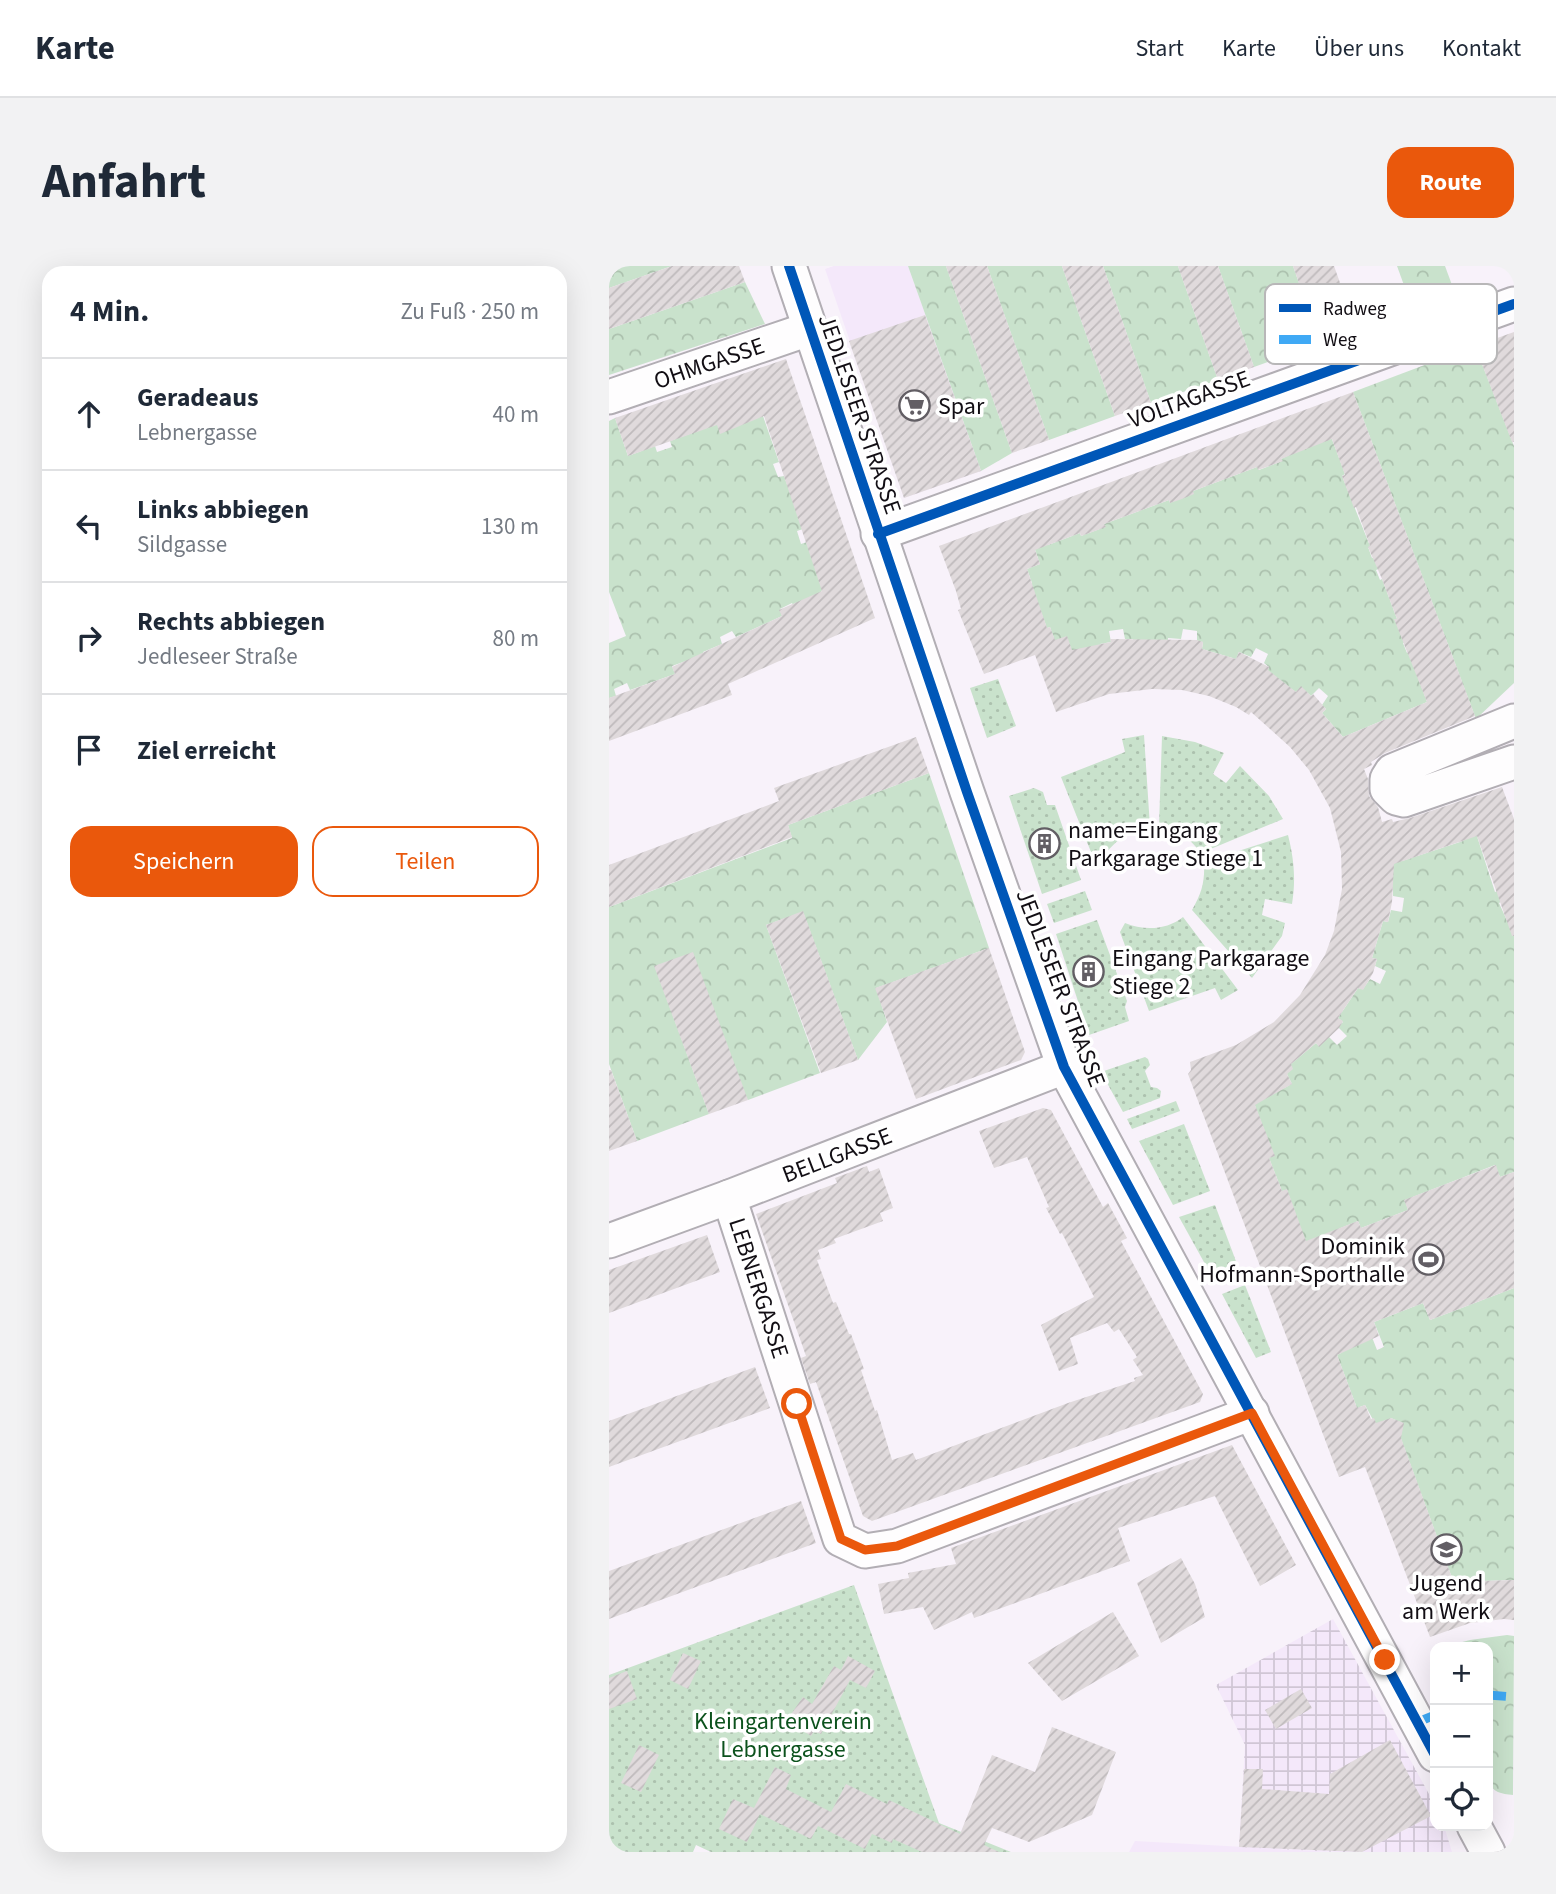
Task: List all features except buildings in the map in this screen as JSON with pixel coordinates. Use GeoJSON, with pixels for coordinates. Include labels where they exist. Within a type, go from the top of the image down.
{"type":"FeatureCollection","features":[{"type":"Feature","properties":{"kind":"street","name":"JEDLESEER STRASSE"},"geometry":{"type":"LineString","coordinates":[[789,266],[878,534],[1064,1067],[1430,1746]]}},
{"type":"Feature","properties":{"kind":"street","name":"VOLTAGASSE"},"geometry":{"type":"LineString","coordinates":[[1497,310],[1514,304]]}},
{"type":"Feature","properties":{"kind":"street","name":"OHMGASSE"},"geometry":{"type":"LineString","coordinates":[[609,397],[809,329]]}},
{"type":"Feature","properties":{"kind":"street","name":"VOLTAGASSE"},"geometry":{"type":"LineString","coordinates":[[878,534],[1348,364]]}},
{"type":"Feature","properties":{"kind":"street"},"geometry":{"type":"LineString","coordinates":[[1514,721],[1392,771],[1387,779],[1387,789],[1404,800],[1514,762]]}},
{"type":"Feature","properties":{"kind":"street","name":"BELLGASSE"},"geometry":{"type":"LineString","coordinates":[[609,1241],[1064,1067]]}},
{"type":"Feature","properties":{"kind":"street","name":"LEBNERGASSE"},"geometry":{"type":"LineString","coordinates":[[729,1197],[841,1539],[865,1550],[897,1546],[1252,1413]]}},
{"type":"Feature","properties":{"kind":"street"},"geometry":{"type":"LineString","coordinates":[[1477,1831],[1488,1852]]}},
{"type":"Feature","properties":{"kind":"shaded area","name":"Spar"},"geometry":{"type":"Polygon","coordinates":[[[834,266],[908,266],[981,471],[904,498],[825,269],[834,266]]]}},
{"type":"Feature","properties":{"kind":"shaded area"},"geometry":{"type":"Polygon","coordinates":[[[1333,1619],[1430,1796],[1430,1831],[1446,1831],[1452,1852],[1338,1852],[1239,1847],[1245,1745],[1216,1685],[1333,1619]]]}},
{"type":"Feature","properties":{"kind":"shaded area"},"geometry":{"type":"Polygon","coordinates":[[[1135,1841],[1333,1852],[1129,1852],[1135,1841]]]}},
{"type":"Feature","properties":{"kind":"green space"},"geometry":{"type":"Polygon","coordinates":[[[609,266],[672,266],[609,288],[609,266]]]}},
{"type":"Feature","properties":{"kind":"green space"},"geometry":{"type":"Polygon","coordinates":[[[908,266],[946,266],[1012,453],[981,471],[908,266]]]}},
{"type":"Feature","properties":{"kind":"green space"},"geometry":{"type":"Polygon","coordinates":[[[987,266],[1062,266],[1115,416],[1049,440],[987,266]]]}},
{"type":"Feature","properties":{"kind":"green space"},"geometry":{"type":"Polygon","coordinates":[[[1103,266],[1178,266],[1218,380],[1151,403],[1103,266]]]}},
{"type":"Feature","properties":{"kind":"green space"},"geometry":{"type":"Polygon","coordinates":[[[1218,266],[1293,266],[1299,284],[1265,284],[1265,363],[1254,367],[1218,266]]]}},
{"type":"Feature","properties":{"kind":"green space"},"geometry":{"type":"Polygon","coordinates":[[[1397,266],[1445,266],[1452,284],[1404,284],[1397,266]]]}},
{"type":"Feature","properties":{"kind":"green space"},"geometry":{"type":"Polygon","coordinates":[[[745,282],[765,324],[609,375],[609,329],[745,282]]]}},
{"type":"Feature","properties":{"kind":"green space"},"geometry":{"type":"Polygon","coordinates":[[[1427,364],[1482,364],[1514,446],[1514,683],[1476,719],[1353,392],[1427,364]]]}},
{"type":"Feature","properties":{"kind":"green space"},"geometry":{"type":"Polygon","coordinates":[[[763,416],[779,462],[773,464],[778,477],[784,476],[803,529],[797,531],[801,544],[807,542],[823,590],[822,595],[796,611],[792,603],[780,609],[782,616],[736,637],[732,631],[720,637],[722,644],[703,652],[706,662],[686,661],[672,666],[675,674],[630,690],[627,683],[614,689],[616,696],[609,698],[609,643],[626,636],[609,592],[609,421],[615,418],[628,456],[655,446],[657,452],[672,447],[670,441],[717,424],[763,416]]]}},
{"type":"Feature","properties":{"kind":"green space"},"geometry":{"type":"Polygon","coordinates":[[[1330,434],[1345,474],[1342,476],[1370,546],[1368,547],[1372,558],[1379,555],[1384,567],[1376,570],[1380,580],[1382,579],[1395,619],[1411,640],[1403,643],[1427,702],[1343,737],[1322,713],[1326,709],[1322,705],[1328,696],[1319,688],[1311,696],[1301,687],[1296,692],[1266,673],[1269,667],[1264,663],[1268,654],[1256,648],[1251,657],[1239,652],[1236,659],[1202,649],[1203,642],[1197,641],[1197,631],[1183,629],[1181,639],[1168,638],[1168,644],[1133,644],[1133,639],[1125,639],[1123,629],[1109,631],[1111,642],[1100,644],[1101,651],[1075,657],[1055,641],[1050,627],[1047,628],[1027,569],[1040,564],[1032,541],[1048,545],[1080,533],[1081,536],[1105,527],[1104,524],[1169,500],[1170,503],[1193,491],[1257,467],[1259,470],[1282,461],[1281,459],[1330,434]]]}},
{"type":"Feature","properties":{"kind":"green space"},"geometry":{"type":"Polygon","coordinates":[[[998,679],[1016,726],[987,738],[970,688],[998,679]]]}},
{"type":"Feature","properties":{"kind":"green space"},"geometry":{"type":"Polygon","coordinates":[[[1144,735],[1150,827],[1128,833],[1100,859],[1093,857],[1061,777],[1125,752],[1122,739],[1144,735]]]}},
{"type":"Feature","properties":{"kind":"green space"},"geometry":{"type":"Polygon","coordinates":[[[1162,736],[1195,742],[1224,753],[1213,774],[1226,783],[1240,766],[1269,796],[1283,819],[1201,853],[1183,835],[1159,826],[1162,736]]]}},
{"type":"Feature","properties":{"kind":"green space"},"geometry":{"type":"Polygon","coordinates":[[[929,773],[989,948],[876,988],[887,1022],[858,1060],[803,912],[766,925],[820,1073],[748,1100],[655,967],[709,1114],[637,1141],[609,1064],[609,907],[792,838],[788,825],[929,773]]]}},
{"type":"Feature","properties":{"kind":"green space"},"geometry":{"type":"Polygon","coordinates":[[[1034,788],[1043,792],[1047,805],[1055,805],[1081,880],[1042,894],[1009,796],[1034,788]]]}},
{"type":"Feature","properties":{"kind":"green space"},"geometry":{"type":"Polygon","coordinates":[[[1474,827],[1495,892],[1503,889],[1507,899],[1499,903],[1514,936],[1514,1172],[1500,1177],[1495,1165],[1405,1200],[1408,1210],[1361,1228],[1358,1221],[1331,1232],[1377,1350],[1384,1347],[1374,1322],[1423,1303],[1430,1320],[1514,1288],[1514,1580],[1483,1581],[1455,1586],[1400,1436],[1402,1423],[1391,1418],[1378,1429],[1365,1405],[1357,1408],[1337,1355],[1341,1353],[1294,1210],[1287,1190],[1282,1191],[1269,1158],[1274,1156],[1254,1103],[1292,1084],[1287,1074],[1291,1064],[1316,1043],[1319,1046],[1329,1037],[1337,1045],[1347,1036],[1338,1027],[1343,1022],[1338,1018],[1358,988],[1363,989],[1370,979],[1380,984],[1386,971],[1375,966],[1377,959],[1372,958],[1383,921],[1388,922],[1391,910],[1402,912],[1404,898],[1393,896],[1393,888],[1388,887],[1387,856],[1402,861],[1463,841],[1474,827]]]}},
{"type":"Feature","properties":{"kind":"green space"},"geometry":{"type":"Polygon","coordinates":[[[1288,835],[1294,869],[1292,904],[1265,899],[1262,915],[1285,923],[1282,936],[1252,978],[1192,910],[1202,887],[1204,862],[1288,835]]]}},
{"type":"Feature","properties":{"kind":"green space"},"geometry":{"type":"Polygon","coordinates":[[[1085,891],[1092,910],[1054,923],[1047,904],[1085,891]]]}},
{"type":"Feature","properties":{"kind":"green space"},"geometry":{"type":"Polygon","coordinates":[[[1183,917],[1238,990],[1221,1000],[1215,988],[1149,1011],[1120,932],[1125,923],[1155,928],[1170,925],[1183,917]]]}},
{"type":"Feature","properties":{"kind":"green space"},"geometry":{"type":"Polygon","coordinates":[[[1097,920],[1127,1001],[1125,1007],[1129,1021],[1089,1035],[1056,934],[1097,920]]]}},
{"type":"Feature","properties":{"kind":"green space"},"geometry":{"type":"Polygon","coordinates":[[[1145,1057],[1150,1065],[1145,1071],[1151,1087],[1161,1091],[1160,1098],[1123,1112],[1101,1072],[1145,1057]]]}},
{"type":"Feature","properties":{"kind":"green space"},"geometry":{"type":"Polygon","coordinates":[[[1176,1101],[1180,1111],[1132,1129],[1127,1119],[1176,1101]]]}},
{"type":"Feature","properties":{"kind":"green space"},"geometry":{"type":"Polygon","coordinates":[[[1184,1124],[1210,1191],[1173,1205],[1139,1141],[1184,1124]]]}},
{"type":"Feature","properties":{"kind":"green space"},"geometry":{"type":"Polygon","coordinates":[[[1215,1205],[1240,1272],[1215,1282],[1179,1217],[1215,1205]]]}},
{"type":"Feature","properties":{"kind":"green space"},"geometry":{"type":"Polygon","coordinates":[[[1245,1285],[1271,1352],[1256,1358],[1222,1294],[1245,1285]]]}},
{"type":"Feature","properties":{"kind":"green space","name":"Kleingartenverein Lebnergasse"},"geometry":{"type":"Polygon","coordinates":[[[854,1585],[939,1823],[1011,1852],[711,1852],[696,1845],[693,1852],[609,1852],[609,1675],[854,1585]]]}},
{"type":"Feature","properties":{"kind":"green space"},"geometry":{"type":"Polygon","coordinates":[[[1514,1636],[1513,1795],[1493,1789],[1493,1642],[1462,1642],[1514,1636]]]}},
{"type":"Feature","properties":{"kind":"marked path"},"geometry":{"type":"LineString","coordinates":[[1493,1695],[1514,1697]]}},
{"type":"Feature","properties":{"kind":"marked path"},"geometry":{"type":"LineString","coordinates":[[1418,1722],[1430,1717]]}},
{"type":"Feature","properties":{"kind":"cycle path"},"geometry":{"type":"LineString","coordinates":[[789,266],[967,792],[1064,1067],[1430,1746]]}},
{"type":"Feature","properties":{"kind":"cycle path"},"geometry":{"type":"LineString","coordinates":[[1497,310],[1514,304]]}},
{"type":"Feature","properties":{"kind":"cycle path"},"geometry":{"type":"LineString","coordinates":[[878,534],[1348,364]]}},
{"type":"Feature","properties":{"kind":"place","name":"Spar"},"geometry":{"type":"Point","coordinates":[915,406]}},
{"type":"Feature","properties":{"kind":"place","name":"name=Eingang Parkgarage Stiege 1"},"geometry":{"type":"Point","coordinates":[1045,844]}},
{"type":"Feature","properties":{"kind":"place","name":"Eingang Parkgarage Stiege 2"},"geometry":{"type":"Point","coordinates":[1089,972]}},
{"type":"Feature","properties":{"kind":"place","name":"Dominik Hofmann-Sporthalle"},"geometry":{"type":"Point","coordinates":[1428,1260]}},
{"type":"Feature","properties":{"kind":"place","name":"Jugend am Werk"},"geometry":{"type":"Point","coordinates":[1446,1549]}},
{"type":"Feature","properties":{"kind":"route"},"geometry":{"type":"LineString","coordinates":[[797,1404],[841,1539],[865,1550],[897,1546],[1252,1413],[1385,1660]]}}]}
